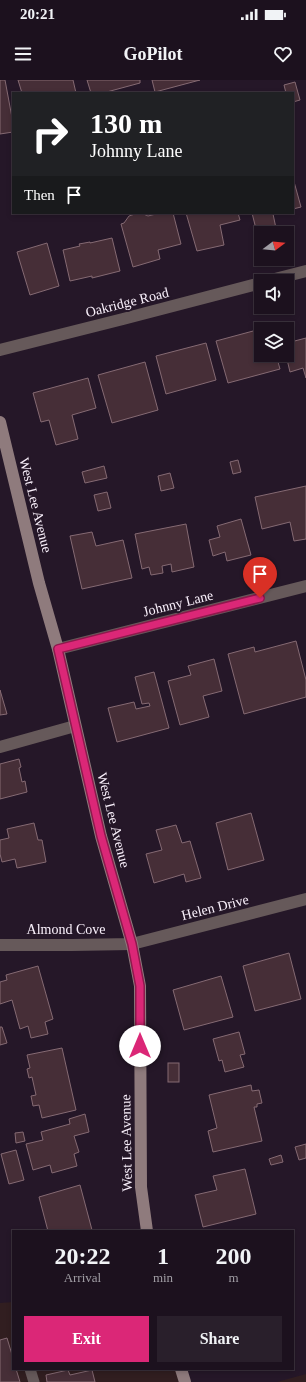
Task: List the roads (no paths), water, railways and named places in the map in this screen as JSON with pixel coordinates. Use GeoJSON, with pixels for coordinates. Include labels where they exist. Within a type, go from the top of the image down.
{"type":"FeatureCollection","features":[{"type":"Feature","properties":{"kind":"street"},"geometry":{"type":"LineString","coordinates":[[294,274],[306,271]]}},
{"type":"Feature","properties":{"kind":"street","name":"Oakridge Road"},"geometry":{"type":"LineString","coordinates":[[0,350],[122,320],[254,285]]}},
{"type":"Feature","properties":{"kind":"street","name":"West Lee Avenue"},"geometry":{"type":"LineString","coordinates":[[0,422],[58,649],[101,836],[132,944],[140,986],[141,1187],[147,1230]]}},
{"type":"Feature","properties":{"kind":"street","name":"Johnny Lane"},"geometry":{"type":"LineString","coordinates":[[58,649],[306,586]]}},
{"type":"Feature","properties":{"kind":"street"},"geometry":{"type":"LineString","coordinates":[[0,747],[75,726]]}},
{"type":"Feature","properties":{"kind":"street","name":"Helen Drive"},"geometry":{"type":"LineString","coordinates":[[132,944],[306,899]]}},
{"type":"Feature","properties":{"kind":"street","name":"Almond Cove"},"geometry":{"type":"LineString","coordinates":[[0,945],[132,944]]}},
{"type":"Feature","properties":{"kind":"street"},"geometry":{"type":"LineString","coordinates":[[181,1370],[185,1382]]}},
{"type":"Feature","properties":{"kind":"lane"},"geometry":{"type":"LineString","coordinates":[[30,1370],[34,1382]]}}]}
